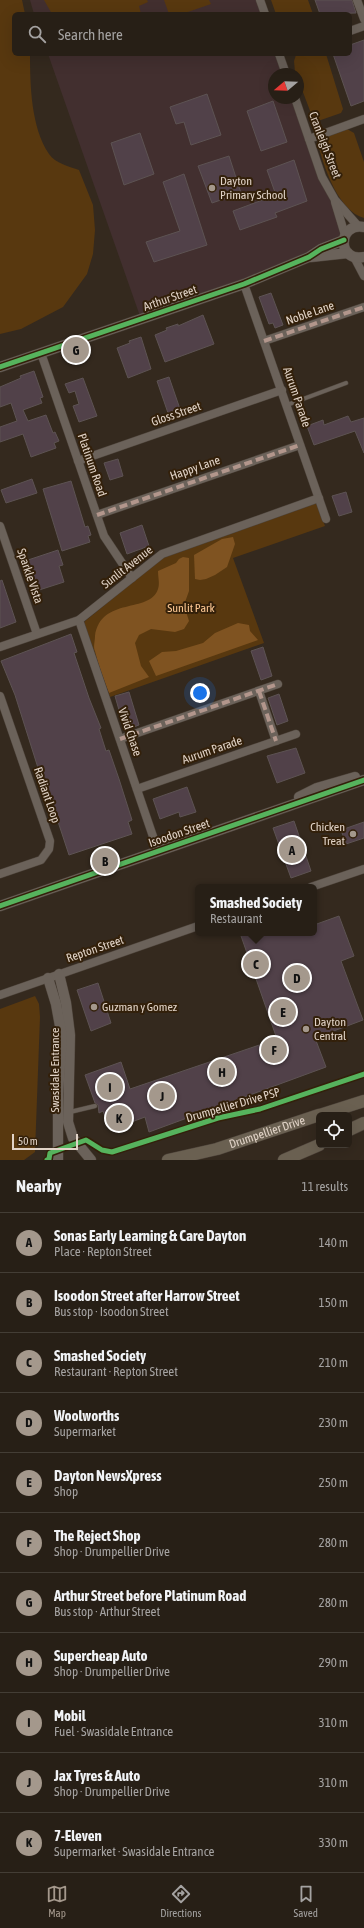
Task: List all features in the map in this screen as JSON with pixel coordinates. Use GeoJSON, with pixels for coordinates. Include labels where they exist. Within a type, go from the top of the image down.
{"type":"FeatureCollection","features":[{"type":"Feature","properties":{"kind":"main road","name":"Drumpellier Drive"},"geometry":{"type":"LineString","coordinates":[[329,1112],[364,1101]]}},
{"type":"Feature","properties":{"kind":"main road","name":"Drumpellier Drive"},"geometry":{"type":"LineString","coordinates":[[168,1160],[217,1149],[316,1116]]}},
{"type":"Feature","properties":{"kind":"main road"},"geometry":{"type":"LineString","coordinates":[[352,1129],[364,1123]]}},
{"type":"Feature","properties":{"kind":"main road"},"geometry":{"type":"LineString","coordinates":[[284,1160],[316,1146]]}},
{"type":"Feature","properties":{"kind":"street"},"geometry":{"type":"LineString","coordinates":[[260,0],[264,12]]}},
{"type":"Feature","properties":{"kind":"street"},"geometry":{"type":"LineString","coordinates":[[357,0],[364,19]]}},
{"type":"Feature","properties":{"kind":"street"},"geometry":{"type":"LineString","coordinates":[[352,30],[364,26]]}},
{"type":"Feature","properties":{"kind":"street"},"geometry":{"type":"LineString","coordinates":[[282,56],[285,68]]}},
{"type":"Feature","properties":{"kind":"street","name":"Cranleigh Street"},"geometry":{"type":"LineString","coordinates":[[296,104],[322,177],[334,200],[344,238]]}},
{"type":"Feature","properties":{"kind":"street"},"geometry":{"type":"LineString","coordinates":[[309,139],[364,119]]}},
{"type":"Feature","properties":{"kind":"street","name":"Cranleigh Street"},"geometry":{"type":"LineString","coordinates":[[334,200],[361,227]]}},
{"type":"Feature","properties":{"kind":"street","name":"Arthur Street"},"geometry":{"type":"LineString","coordinates":[[0,368],[244,284],[309,257],[321,249],[344,238],[352,228],[361,227]]}},
{"type":"Feature","properties":{"kind":"street"},"geometry":{"type":"LineString","coordinates":[[344,238],[344,247],[351,255],[364,276]]}},
{"type":"Feature","properties":{"kind":"street","name":"Arthur Street"},"geometry":{"type":"LineString","coordinates":[[309,257],[351,255],[364,257]]}},
{"type":"Feature","properties":{"kind":"street","name":"Aurum Parade"},"geometry":{"type":"LineString","coordinates":[[244,284],[326,519]]}},
{"type":"Feature","properties":{"kind":"street","name":"Noble Lane"},"geometry":{"type":"LineString","coordinates":[[264,341],[364,307]]}},
{"type":"Feature","properties":{"kind":"street","name":"Platinum Road"},"geometry":{"type":"LineString","coordinates":[[41,353],[108,544],[132,578]]}},
{"type":"Feature","properties":{"kind":"street","name":"Gloss Street"},"geometry":{"type":"LineString","coordinates":[[78,461],[282,390]]}},
{"type":"Feature","properties":{"kind":"street","name":"Happy Lane"},"geometry":{"type":"LineString","coordinates":[[97,515],[300,445]]}},
{"type":"Feature","properties":{"kind":"street","name":"Sunlit Avenue"},"geometry":{"type":"LineString","coordinates":[[0,647],[79,620],[162,554],[170,550],[319,498]]}},
{"type":"Feature","properties":{"kind":"street","name":"Sparkle Vista"},"geometry":{"type":"LineString","coordinates":[[0,526],[37,634]]}},
{"type":"Feature","properties":{"kind":"street","name":"Vivid Chase"},"geometry":{"type":"LineString","coordinates":[[79,620],[158,851]]}},
{"type":"Feature","properties":{"kind":"street"},"geometry":{"type":"LineString","coordinates":[[120,739],[278,684]]}},
{"type":"Feature","properties":{"kind":"street"},"geometry":{"type":"LineString","coordinates":[[259,691],[276,741]]}},
{"type":"Feature","properties":{"kind":"street","name":"Radiant Loop"},"geometry":{"type":"LineString","coordinates":[[0,696],[50,841],[49,849],[41,860],[0,874]]}},
{"type":"Feature","properties":{"kind":"street","name":"Aurum Parade"},"geometry":{"type":"LineString","coordinates":[[137,789],[296,734]]}},
{"type":"Feature","properties":{"kind":"street","name":"Isoodon Street"},"geometry":{"type":"LineString","coordinates":[[258,818],[317,788],[364,773]]}},
{"type":"Feature","properties":{"kind":"street","name":"Isoodon Street"},"geometry":{"type":"LineString","coordinates":[[0,906],[258,818],[364,780]]}},
{"type":"Feature","properties":{"kind":"street"},"geometry":{"type":"LineString","coordinates":[[317,885],[364,869]]}},
{"type":"Feature","properties":{"kind":"street","name":"Repton Street"},"geometry":{"type":"LineString","coordinates":[[0,995],[195,927]]}},
{"type":"Feature","properties":{"kind":"street","name":"Swasidale Entrance"},"geometry":{"type":"LineString","coordinates":[[59,974],[66,1003],[70,1035],[68,1112],[73,1138],[91,1160]]}},
{"type":"Feature","properties":{"kind":"street","name":"Swasidale Entrance"},"geometry":{"type":"LineString","coordinates":[[48,978],[56,1004],[62,1037],[58,1095],[58,1160]]}},
{"type":"Feature","properties":{"kind":"lane"},"geometry":{"type":"LineString","coordinates":[[286,405],[346,383]]}},
{"type":"Feature","properties":{"kind":"lane"},"geometry":{"type":"LineString","coordinates":[[68,1112],[95,1106]]}},
{"type":"Feature","properties":{"kind":"shaded area"},"geometry":{"type":"Polygon","coordinates":[[[30,0],[261,0],[264,12],[33,12],[30,0]]]}},
{"type":"Feature","properties":{"kind":"shaded area","name":"Dayton Primary School"},"geometry":{"type":"Polygon","coordinates":[[[49,56],[280,56],[284,68],[268,68],[268,104],[297,104],[347,232],[321,249],[141,319],[49,56]]]}},
{"type":"Feature","properties":{"kind":"shaded area"},"geometry":{"type":"Polygon","coordinates":[[[233,537],[235,544],[227,567],[206,579],[195,579],[194,555],[222,539],[233,537]]]}},
{"type":"Feature","properties":{"kind":"shaded area"},"geometry":{"type":"Polygon","coordinates":[[[183,557],[189,558],[189,591],[184,605],[189,621],[184,629],[175,632],[151,629],[139,635],[135,643],[141,666],[149,677],[109,693],[99,667],[94,648],[95,636],[99,624],[106,615],[115,610],[146,601],[153,597],[159,587],[158,571],[176,563],[183,557]]]}},
{"type":"Feature","properties":{"kind":"shaded area"},"geometry":{"type":"Polygon","coordinates":[[[238,623],[249,625],[250,631],[258,640],[156,676],[149,661],[162,652],[176,651],[203,643],[215,633],[238,623]]]}},
{"type":"Feature","properties":{"kind":"green space"},"geometry":{"type":"Polygon","coordinates":[[[0,0],[22,0],[25,12],[12,12],[12,56],[30,56],[31,92],[38,132],[49,154],[55,160],[79,170],[93,205],[95,230],[93,254],[87,274],[63,307],[21,329],[0,334],[0,0]]]}},
{"type":"Feature","properties":{"kind":"green space"},"geometry":{"type":"Polygon","coordinates":[[[44,0],[147,0],[148,2],[139,6],[140,12],[51,12],[44,0]]]}},
{"type":"Feature","properties":{"kind":"green space"},"geometry":{"type":"Polygon","coordinates":[[[164,0],[209,0],[211,4],[188,12],[168,12],[164,0]]]}},
{"type":"Feature","properties":{"kind":"green space"},"geometry":{"type":"Polygon","coordinates":[[[271,0],[308,0],[312,12],[275,12],[271,0]]]}},
{"type":"Feature","properties":{"kind":"green space"},"geometry":{"type":"Polygon","coordinates":[[[296,56],[327,56],[343,109],[341,113],[315,122],[304,95],[304,68],[295,68],[294,61],[296,56]]]}},
{"type":"Feature","properties":{"kind":"green space"},"geometry":{"type":"Polygon","coordinates":[[[347,129],[354,133],[364,162],[364,218],[355,214],[340,199],[329,178],[319,148],[324,140],[347,129]]]}},
{"type":"Feature","properties":{"kind":"green space","name":"Sunlit Park"},"geometry":{"type":"Polygon","coordinates":[[[316,502],[325,526],[233,558],[264,643],[110,697],[84,622],[163,557],[316,502]]]}},
{"type":"Feature","properties":{"kind":"green space"},"geometry":{"type":"Polygon","coordinates":[[[35,996],[39,1004],[40,1017],[35,1152],[24,1160],[0,1160],[0,1009],[35,996]]]}},
{"type":"Feature","properties":{"kind":"building"},"geometry":{"type":"Polygon","coordinates":[[[315,0],[352,0],[356,13],[352,12],[319,12],[315,0]]]}},
{"type":"Feature","properties":{"kind":"building"},"geometry":{"type":"Polygon","coordinates":[[[364,40],[364,101],[351,106],[334,56],[352,56],[352,44],[364,40]]]}},
{"type":"Feature","properties":{"kind":"building"},"geometry":{"type":"Polygon","coordinates":[[[207,94],[221,135],[191,145],[184,122],[176,124],[170,107],[207,94]]]}},
{"type":"Feature","properties":{"kind":"building"},"geometry":{"type":"Polygon","coordinates":[[[268,103],[274,104],[287,142],[261,151],[247,111],[268,103]]]}},
{"type":"Feature","properties":{"kind":"building"},"geometry":{"type":"Polygon","coordinates":[[[140,133],[154,174],[124,185],[111,143],[140,133]]]}},
{"type":"Feature","properties":{"kind":"building"},"geometry":{"type":"Polygon","coordinates":[[[229,156],[241,193],[212,203],[198,166],[229,156]]]}},
{"type":"Feature","properties":{"kind":"building"},"geometry":{"type":"Polygon","coordinates":[[[294,160],[307,201],[275,213],[277,217],[240,230],[233,211],[276,195],[267,170],[294,160]]]}},
{"type":"Feature","properties":{"kind":"building"},"geometry":{"type":"Polygon","coordinates":[[[184,174],[207,245],[154,262],[146,242],[180,231],[163,182],[184,174]]]}},
{"type":"Feature","properties":{"kind":"building"},"geometry":{"type":"Polygon","coordinates":[[[271,293],[283,325],[275,328],[273,323],[269,324],[259,297],[271,293]]]}},
{"type":"Feature","properties":{"kind":"building"},"geometry":{"type":"Polygon","coordinates":[[[203,315],[214,344],[165,362],[155,335],[167,330],[166,328],[178,324],[178,326],[203,315]]]}},
{"type":"Feature","properties":{"kind":"building"},"geometry":{"type":"Polygon","coordinates":[[[141,337],[151,369],[128,378],[117,348],[130,343],[129,341],[141,337]]]}},
{"type":"Feature","properties":{"kind":"building"},"geometry":{"type":"Polygon","coordinates":[[[34,371],[43,397],[40,398],[42,403],[23,410],[28,421],[46,415],[53,433],[55,432],[59,441],[54,443],[56,448],[31,457],[23,434],[0,442],[0,427],[17,421],[11,403],[0,407],[0,387],[21,378],[20,376],[34,371]]]}},
{"type":"Feature","properties":{"kind":"building"},"geometry":{"type":"Polygon","coordinates":[[[169,377],[180,409],[168,413],[157,381],[169,377]]]}},
{"type":"Feature","properties":{"kind":"building"},"geometry":{"type":"Polygon","coordinates":[[[83,378],[97,416],[79,422],[73,406],[79,404],[75,391],[69,393],[65,384],[83,378]]]}},
{"type":"Feature","properties":{"kind":"building"},"geometry":{"type":"Polygon","coordinates":[[[348,416],[351,422],[364,418],[364,453],[355,431],[314,445],[307,426],[323,420],[324,425],[348,416]]]}},
{"type":"Feature","properties":{"kind":"building"},"geometry":{"type":"Polygon","coordinates":[[[118,459],[123,476],[110,480],[104,463],[118,459]]]}},
{"type":"Feature","properties":{"kind":"building"},"geometry":{"type":"Polygon","coordinates":[[[32,479],[37,493],[6,503],[1,490],[32,479]]]}},
{"type":"Feature","properties":{"kind":"building"},"geometry":{"type":"Polygon","coordinates":[[[71,481],[85,527],[88,526],[91,535],[88,536],[90,542],[62,551],[43,489],[71,481]]]}},
{"type":"Feature","properties":{"kind":"building"},"geometry":{"type":"Polygon","coordinates":[[[346,492],[352,512],[339,516],[332,496],[346,492]]]}},
{"type":"Feature","properties":{"kind":"building"},"geometry":{"type":"Polygon","coordinates":[[[142,525],[149,546],[127,554],[120,533],[142,525]]]}},
{"type":"Feature","properties":{"kind":"building"},"geometry":{"type":"Polygon","coordinates":[[[58,550],[63,565],[59,566],[64,582],[36,591],[28,560],[58,550]]]}},
{"type":"Feature","properties":{"kind":"building"},"geometry":{"type":"Polygon","coordinates":[[[2,580],[16,622],[0,628],[0,581],[2,580]]]}},
{"type":"Feature","properties":{"kind":"building"},"geometry":{"type":"Polygon","coordinates":[[[71,634],[77,652],[74,653],[101,728],[99,729],[106,751],[109,750],[132,820],[128,822],[132,834],[69,855],[41,770],[39,771],[15,695],[1,661],[71,634]]]}},
{"type":"Feature","properties":{"kind":"building"},"geometry":{"type":"Polygon","coordinates":[[[263,647],[272,676],[261,680],[251,651],[263,647]]]}},
{"type":"Feature","properties":{"kind":"building"},"geometry":{"type":"Polygon","coordinates":[[[129,692],[139,725],[131,728],[130,722],[123,724],[115,696],[129,692]]]}},
{"type":"Feature","properties":{"kind":"building"},"geometry":{"type":"Polygon","coordinates":[[[279,694],[288,721],[277,725],[268,698],[279,694]]]}},
{"type":"Feature","properties":{"kind":"building"},"geometry":{"type":"Polygon","coordinates":[[[296,748],[305,773],[277,783],[267,756],[296,748]]]}},
{"type":"Feature","properties":{"kind":"building"},"geometry":{"type":"Polygon","coordinates":[[[187,787],[196,812],[180,817],[179,812],[160,819],[153,799],[187,787]]]}},
{"type":"Feature","properties":{"kind":"building"},"geometry":{"type":"Polygon","coordinates":[[[294,821],[311,871],[291,878],[273,828],[294,821]]]}},
{"type":"Feature","properties":{"kind":"building","name":"Chicken Treat"},"geometry":{"type":"Polygon","coordinates":[[[364,822],[364,838],[346,844],[341,830],[364,822]]]}},
{"type":"Feature","properties":{"kind":"building","name":"Dayton Central"},"geometry":{"type":"Polygon","coordinates":[[[339,916],[354,956],[341,961],[363,1020],[315,1038],[326,1067],[149,1132],[145,1117],[110,1130],[103,1111],[99,1113],[98,1105],[95,1103],[85,1075],[121,1062],[130,1089],[277,1039],[241,936],[317,936],[317,924],[339,916]]]}},
{"type":"Feature","properties":{"kind":"building","name":"Guzman y Gomez"},"geometry":{"type":"Polygon","coordinates":[[[98,983],[111,1023],[91,1031],[77,990],[98,983]]]}},
{"type":"Feature","properties":{"kind":"marked path"},"geometry":{"type":"LineString","coordinates":[[264,341],[364,307]]}},
{"type":"Feature","properties":{"kind":"marked path"},"geometry":{"type":"LineString","coordinates":[[97,515],[300,445]]}},
{"type":"Feature","properties":{"kind":"marked path"},"geometry":{"type":"LineString","coordinates":[[120,739],[278,684]]}},
{"type":"Feature","properties":{"kind":"marked path"},"geometry":{"type":"LineString","coordinates":[[259,691],[276,741]]}},
{"type":"Feature","properties":{"kind":"cycle path"},"geometry":{"type":"LineString","coordinates":[[0,367],[244,284],[309,257],[321,249],[344,240]]}},
{"type":"Feature","properties":{"kind":"cycle path"},"geometry":{"type":"LineString","coordinates":[[0,906],[364,780]]}},
{"type":"Feature","properties":{"kind":"cycle path","name":"Drumpellier Drive PSP"},"geometry":{"type":"LineString","coordinates":[[47,1160],[49,1159],[50,1153],[86,1140],[102,1150],[112,1152],[218,1118],[260,1109],[364,1074]]}},
{"type":"Feature","properties":{"kind":"place","name":"Dayton Primary School"},"geometry":{"type":"Point","coordinates":[212,188]}},
{"type":"Feature","properties":{"kind":"place","name":"Arthur Street before Platinum Road"},"geometry":{"type":"Point","coordinates":[76,350]}},
{"type":"Feature","properties":{"kind":"place","name":"Chicken Treat"},"geometry":{"type":"Point","coordinates":[353,834]}},
{"type":"Feature","properties":{"kind":"place","name":"Sonas Early Learning & Care Dayton"},"geometry":{"type":"Point","coordinates":[292,850]}},
{"type":"Feature","properties":{"kind":"place","name":"Isoodon Street after Harrow Street"},"geometry":{"type":"Point","coordinates":[105,861]}},
{"type":"Feature","properties":{"kind":"place","name":"Smashed Society"},"geometry":{"type":"Point","coordinates":[256,964]}},
{"type":"Feature","properties":{"kind":"place","name":"Woolworths"},"geometry":{"type":"Point","coordinates":[297,978]}},
{"type":"Feature","properties":{"kind":"place","name":"Guzman y Gomez"},"geometry":{"type":"Point","coordinates":[94,1007]}},
{"type":"Feature","properties":{"kind":"place","name":"Dayton NewsXpress"},"geometry":{"type":"Point","coordinates":[283,1012]}},
{"type":"Feature","properties":{"kind":"place","name":"Dayton Central"},"geometry":{"type":"Point","coordinates":[306,1029]}},
{"type":"Feature","properties":{"kind":"place","name":"The Reject Shop"},"geometry":{"type":"Point","coordinates":[274,1050]}},
{"type":"Feature","properties":{"kind":"place","name":"Supercheap Auto"},"geometry":{"type":"Point","coordinates":[222,1072]}},
{"type":"Feature","properties":{"kind":"place","name":"Mobil"},"geometry":{"type":"Point","coordinates":[110,1087]}},
{"type":"Feature","properties":{"kind":"place","name":"Jax Tyres & Auto"},"geometry":{"type":"Point","coordinates":[162,1096]}},
{"type":"Feature","properties":{"kind":"place","name":"7-Eleven"},"geometry":{"type":"Point","coordinates":[119,1118]}}]}
